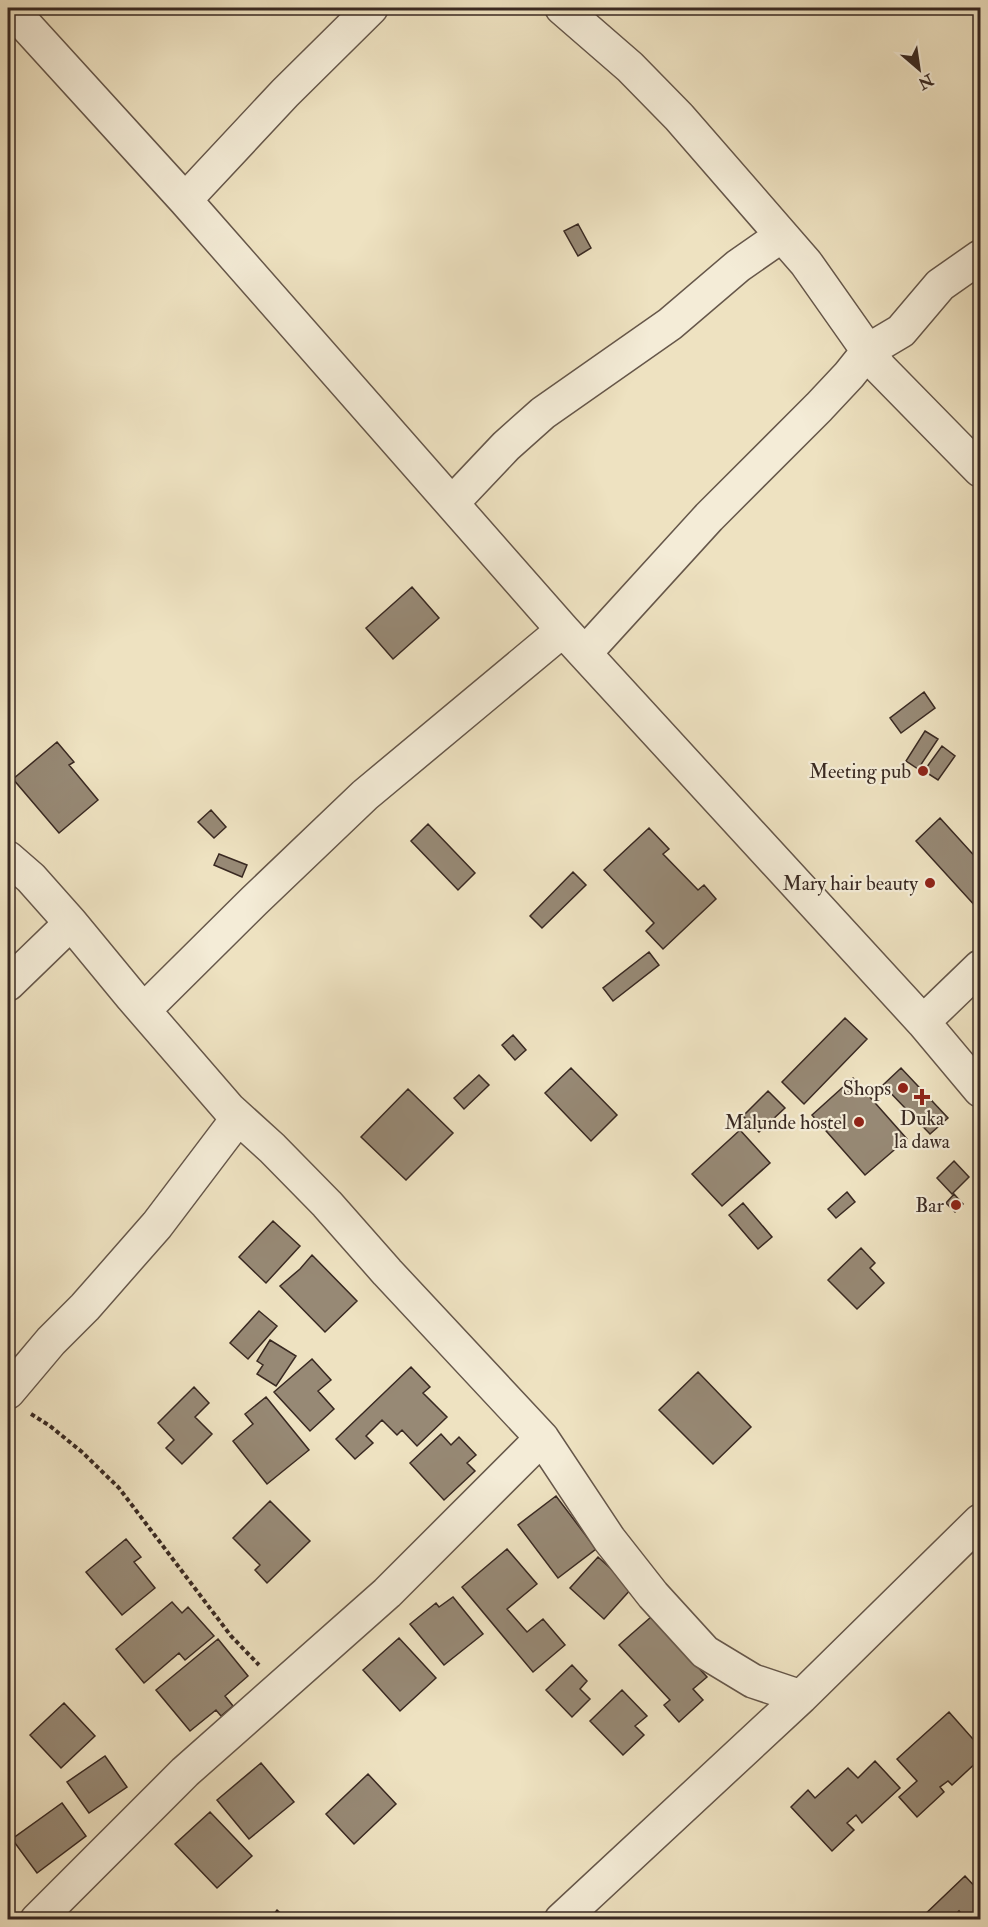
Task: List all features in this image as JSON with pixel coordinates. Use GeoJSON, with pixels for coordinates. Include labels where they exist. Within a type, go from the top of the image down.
{"type":"FeatureCollection","features":[{"type":"Feature","properties":{"kind":"street"},"geometry":{"type":"LineString","coordinates":[[10,8],[185,200],[574,641],[923,1022],[981,1090]]}},
{"type":"Feature","properties":{"kind":"street"},"geometry":{"type":"LineString","coordinates":[[185,200],[285,93],[371,8]]}},
{"type":"Feature","properties":{"kind":"street"},"geometry":{"type":"LineString","coordinates":[[562,8],[630,67],[679,117],[806,263],[880,368],[981,470]]}},
{"type":"Feature","properties":{"kind":"street"},"geometry":{"type":"LineString","coordinates":[[452,503],[506,446],[543,413],[670,324],[738,266],[781,236]]}},
{"type":"Feature","properties":{"kind":"street"},"geometry":{"type":"LineString","coordinates":[[144,1010],[254,900],[365,795],[574,641],[709,517],[826,399],[869,350],[901,331],[940,285],[981,257]]}},
{"type":"Feature","properties":{"kind":"street"},"geometry":{"type":"LineString","coordinates":[[8,858],[31,879],[71,923],[229,1109],[272,1148],[327,1204],[387,1272],[542,1438],[609,1539],[653,1595],[705,1652],[753,1681],[801,1697]]}},
{"type":"Feature","properties":{"kind":"street"},"geometry":{"type":"LineString","coordinates":[[8,984],[71,923]]}},
{"type":"Feature","properties":{"kind":"street"},"geometry":{"type":"LineString","coordinates":[[923,1022],[981,967]]}},
{"type":"Feature","properties":{"kind":"street"},"geometry":{"type":"LineString","coordinates":[[17,1401],[51,1341],[86,1307],[157,1225],[238,1118]]}},
{"type":"Feature","properties":{"kind":"street"},"geometry":{"type":"LineString","coordinates":[[37,1920],[185,1772],[387,1593],[542,1438]]}},
{"type":"Feature","properties":{"kind":"street"},"geometry":{"type":"LineString","coordinates":[[561,1920],[801,1697],[981,1521]]}},
{"type":"Feature","properties":{"kind":"path"},"geometry":{"type":"LineString","coordinates":[[17,1401],[82,1452],[119,1488],[231,1636],[280,1687]]}},
{"type":"Feature","properties":{"kind":"building"},"geometry":{"type":"Polygon","coordinates":[[[578,224],[591,248],[578,256],[564,231],[578,224]]]}},
{"type":"Feature","properties":{"kind":"building"},"geometry":{"type":"Polygon","coordinates":[[[412,587],[439,618],[393,659],[366,628],[412,587]]]}},
{"type":"Feature","properties":{"kind":"building"},"geometry":{"type":"Polygon","coordinates":[[[924,692],[935,708],[901,733],[890,718],[924,692]]]}},
{"type":"Feature","properties":{"kind":"building"},"geometry":{"type":"Polygon","coordinates":[[[925,731],[938,739],[918,769],[906,761],[925,731]]]}},
{"type":"Feature","properties":{"kind":"building"},"geometry":{"type":"Polygon","coordinates":[[[57,742],[74,762],[69,765],[98,800],[59,833],[13,779],[57,742]]]}},
{"type":"Feature","properties":{"kind":"building"},"geometry":{"type":"Polygon","coordinates":[[[942,746],[955,756],[938,780],[924,771],[942,746]]]}},
{"type":"Feature","properties":{"kind":"building"},"geometry":{"type":"Polygon","coordinates":[[[211,810],[226,827],[214,838],[198,822],[211,810]]]}},
{"type":"Feature","properties":{"kind":"building"},"geometry":{"type":"Polygon","coordinates":[[[940,818],[980,862],[980,905],[977,908],[916,841],[940,818]]]}},
{"type":"Feature","properties":{"kind":"building"},"geometry":{"type":"Polygon","coordinates":[[[428,824],[475,873],[458,890],[411,841],[428,824]]]}},
{"type":"Feature","properties":{"kind":"building"},"geometry":{"type":"Polygon","coordinates":[[[649,828],[669,849],[663,854],[698,890],[704,885],[716,899],[663,949],[646,931],[654,923],[604,870],[649,828]]]}},
{"type":"Feature","properties":{"kind":"building"},"geometry":{"type":"Polygon","coordinates":[[[219,854],[247,865],[242,877],[214,865],[219,854]]]}},
{"type":"Feature","properties":{"kind":"building"},"geometry":{"type":"Polygon","coordinates":[[[573,872],[586,885],[542,928],[530,916],[573,872]]]}},
{"type":"Feature","properties":{"kind":"building"},"geometry":{"type":"Polygon","coordinates":[[[649,952],[659,965],[613,1001],[603,988],[649,952]]]}},
{"type":"Feature","properties":{"kind":"building"},"geometry":{"type":"Polygon","coordinates":[[[845,1018],[867,1039],[804,1104],[782,1082],[845,1018]]]}},
{"type":"Feature","properties":{"kind":"building"},"geometry":{"type":"Polygon","coordinates":[[[513,1035],[526,1050],[515,1060],[502,1045],[513,1035]]]}},
{"type":"Feature","properties":{"kind":"building"},"geometry":{"type":"Polygon","coordinates":[[[571,1068],[617,1115],[591,1141],[545,1093],[571,1068]]]}},
{"type":"Feature","properties":{"kind":"building"},"geometry":{"type":"Polygon","coordinates":[[[901,1068],[948,1118],[930,1134],[883,1085],[901,1068]]]}},
{"type":"Feature","properties":{"kind":"building"},"geometry":{"type":"Polygon","coordinates":[[[479,1075],[489,1085],[464,1109],[454,1098],[479,1075]]]}},
{"type":"Feature","properties":{"kind":"building"},"geometry":{"type":"Polygon","coordinates":[[[853,1078],[907,1139],[865,1175],[812,1115],[853,1078]]]}},
{"type":"Feature","properties":{"kind":"building"},"geometry":{"type":"Polygon","coordinates":[[[408,1089],[453,1133],[406,1180],[361,1137],[408,1089]]]}},
{"type":"Feature","properties":{"kind":"building"},"geometry":{"type":"Polygon","coordinates":[[[768,1091],[785,1108],[759,1132],[743,1116],[768,1091]]]}},
{"type":"Feature","properties":{"kind":"building"},"geometry":{"type":"Polygon","coordinates":[[[740,1130],[770,1163],[722,1206],[692,1174],[740,1130]]]}},
{"type":"Feature","properties":{"kind":"building"},"geometry":{"type":"Polygon","coordinates":[[[954,1161],[969,1177],[952,1194],[937,1178],[954,1161]]]}},
{"type":"Feature","properties":{"kind":"building"},"geometry":{"type":"Polygon","coordinates":[[[847,1192],[855,1202],[836,1218],[828,1209],[847,1192]]]}},
{"type":"Feature","properties":{"kind":"building"},"geometry":{"type":"Polygon","coordinates":[[[954,1194],[963,1204],[955,1212],[946,1203],[954,1194]]]}},
{"type":"Feature","properties":{"kind":"building"},"geometry":{"type":"Polygon","coordinates":[[[743,1203],[772,1237],[758,1249],[729,1215],[743,1203]]]}},
{"type":"Feature","properties":{"kind":"building"},"geometry":{"type":"Polygon","coordinates":[[[273,1221],[300,1246],[266,1283],[239,1257],[273,1221]]]}},
{"type":"Feature","properties":{"kind":"building"},"geometry":{"type":"Polygon","coordinates":[[[861,1248],[875,1263],[870,1268],[884,1283],[857,1309],[828,1280],[861,1248]]]}},
{"type":"Feature","properties":{"kind":"building"},"geometry":{"type":"Polygon","coordinates":[[[312,1255],[357,1301],[325,1332],[280,1286],[312,1255]]]}},
{"type":"Feature","properties":{"kind":"building"},"geometry":{"type":"Polygon","coordinates":[[[259,1311],[277,1326],[248,1359],[230,1343],[259,1311]]]}},
{"type":"Feature","properties":{"kind":"building"},"geometry":{"type":"Polygon","coordinates":[[[270,1340],[296,1356],[276,1386],[257,1374],[263,1365],[257,1361],[270,1340]]]}},
{"type":"Feature","properties":{"kind":"building"},"geometry":{"type":"Polygon","coordinates":[[[312,1359],[331,1380],[318,1391],[334,1409],[310,1431],[274,1392],[312,1359]]]}},
{"type":"Feature","properties":{"kind":"building"},"geometry":{"type":"Polygon","coordinates":[[[411,1367],[430,1387],[423,1393],[447,1417],[417,1446],[402,1430],[397,1435],[382,1420],[366,1436],[373,1443],[355,1459],[336,1439],[411,1367]]]}},
{"type":"Feature","properties":{"kind":"building"},"geometry":{"type":"Polygon","coordinates":[[[698,1372],[751,1427],[713,1464],[659,1410],[698,1372]]]}},
{"type":"Feature","properties":{"kind":"building"},"geometry":{"type":"Polygon","coordinates":[[[194,1387],[209,1403],[195,1417],[212,1434],[182,1464],[166,1448],[174,1440],[158,1423],[194,1387]]]}},
{"type":"Feature","properties":{"kind":"building"},"geometry":{"type":"Polygon","coordinates":[[[266,1397],[309,1450],[267,1484],[233,1441],[253,1424],[245,1414],[266,1397]]]}},
{"type":"Feature","properties":{"kind":"building"},"geometry":{"type":"Polygon","coordinates":[[[441,1434],[451,1445],[459,1437],[476,1455],[467,1463],[475,1471],[444,1500],[410,1463],[441,1434]]]}},
{"type":"Feature","properties":{"kind":"building"},"geometry":{"type":"Polygon","coordinates":[[[556,1496],[596,1549],[558,1578],[518,1525],[556,1496]]]}},
{"type":"Feature","properties":{"kind":"building"},"geometry":{"type":"Polygon","coordinates":[[[270,1501],[310,1541],[267,1583],[255,1570],[260,1565],[233,1538],[270,1501]]]}},
{"type":"Feature","properties":{"kind":"building"},"geometry":{"type":"Polygon","coordinates":[[[126,1539],[141,1557],[134,1562],[155,1588],[122,1615],[86,1572],[126,1539]]]}},
{"type":"Feature","properties":{"kind":"building"},"geometry":{"type":"Polygon","coordinates":[[[507,1549],[537,1584],[507,1609],[527,1632],[543,1619],[565,1645],[533,1672],[462,1587],[507,1549]]]}},
{"type":"Feature","properties":{"kind":"building"},"geometry":{"type":"Polygon","coordinates":[[[598,1557],[632,1588],[604,1619],[570,1588],[598,1557]]]}},
{"type":"Feature","properties":{"kind":"building"},"geometry":{"type":"Polygon","coordinates":[[[453,1597],[483,1634],[444,1665],[410,1624],[436,1603],[439,1607],[453,1597]]]}},
{"type":"Feature","properties":{"kind":"building"},"geometry":{"type":"Polygon","coordinates":[[[172,1602],[182,1613],[188,1607],[214,1636],[185,1660],[179,1653],[144,1683],[116,1649],[172,1602]]]}},
{"type":"Feature","properties":{"kind":"building"},"geometry":{"type":"Polygon","coordinates":[[[651,1617],[707,1677],[693,1689],[703,1700],[679,1722],[664,1705],[670,1700],[619,1645],[651,1617]]]}},
{"type":"Feature","properties":{"kind":"building"},"geometry":{"type":"Polygon","coordinates":[[[399,1638],[436,1678],[400,1711],[363,1670],[399,1638]]]}},
{"type":"Feature","properties":{"kind":"building"},"geometry":{"type":"Polygon","coordinates":[[[218,1639],[248,1676],[225,1696],[233,1706],[221,1716],[216,1710],[190,1731],[156,1690],[218,1639]]]}},
{"type":"Feature","properties":{"kind":"building"},"geometry":{"type":"Polygon","coordinates":[[[572,1665],[587,1681],[580,1689],[590,1699],[572,1717],[546,1690],[572,1665]]]}},
{"type":"Feature","properties":{"kind":"building"},"geometry":{"type":"Polygon","coordinates":[[[622,1690],[647,1716],[635,1726],[644,1735],[623,1755],[590,1721],[622,1690]]]}},
{"type":"Feature","properties":{"kind":"building"},"geometry":{"type":"Polygon","coordinates":[[[64,1703],[95,1736],[61,1768],[30,1735],[64,1703]]]}},
{"type":"Feature","properties":{"kind":"building"},"geometry":{"type":"Polygon","coordinates":[[[949,1712],[980,1747],[980,1759],[952,1785],[948,1781],[940,1787],[944,1792],[917,1817],[899,1797],[917,1781],[897,1759],[949,1712]]]}},
{"type":"Feature","properties":{"kind":"building"},"geometry":{"type":"Polygon","coordinates":[[[105,1756],[127,1787],[89,1813],[67,1782],[105,1756]]]}},
{"type":"Feature","properties":{"kind":"building"},"geometry":{"type":"Polygon","coordinates":[[[875,1761],[900,1788],[862,1823],[856,1815],[847,1823],[854,1830],[832,1851],[791,1807],[808,1790],[815,1798],[848,1768],[858,1778],[875,1761]]]}},
{"type":"Feature","properties":{"kind":"building"},"geometry":{"type":"Polygon","coordinates":[[[261,1763],[294,1802],[249,1839],[217,1800],[261,1763]]]}},
{"type":"Feature","properties":{"kind":"building"},"geometry":{"type":"Polygon","coordinates":[[[368,1774],[396,1804],[354,1844],[326,1814],[368,1774]]]}},
{"type":"Feature","properties":{"kind":"building"},"geometry":{"type":"Polygon","coordinates":[[[62,1803],[86,1836],[37,1873],[12,1839],[62,1803]]]}},
{"type":"Feature","properties":{"kind":"building"},"geometry":{"type":"Polygon","coordinates":[[[210,1812],[252,1856],[217,1888],[175,1844],[210,1812]]]}},
{"type":"Feature","properties":{"kind":"building"},"geometry":{"type":"Polygon","coordinates":[[[965,1876],[980,1892],[980,1913],[974,1920],[966,1920],[959,1911],[950,1920],[919,1920],[965,1876]]]}},
{"type":"Feature","properties":{"kind":"building"},"geometry":{"type":"Polygon","coordinates":[[[277,1910],[288,1920],[269,1920],[277,1910]]]}},
{"type":"Feature","properties":{"kind":"place","name":"Meeting pub"},"geometry":{"type":"Point","coordinates":[923,771]}},
{"type":"Feature","properties":{"kind":"place","name":"Mary hair beauty"},"geometry":{"type":"Point","coordinates":[930,883]}},
{"type":"Feature","properties":{"kind":"place","name":"Shops"},"geometry":{"type":"Point","coordinates":[903,1088]}},
{"type":"Feature","properties":{"kind":"place","name":"Duka la dawa"},"geometry":{"type":"Point","coordinates":[922,1097]}},
{"type":"Feature","properties":{"kind":"place","name":"Malunde hostel"},"geometry":{"type":"Point","coordinates":[859,1122]}},
{"type":"Feature","properties":{"kind":"place","name":"Bar"},"geometry":{"type":"Point","coordinates":[956,1205]}}]}
